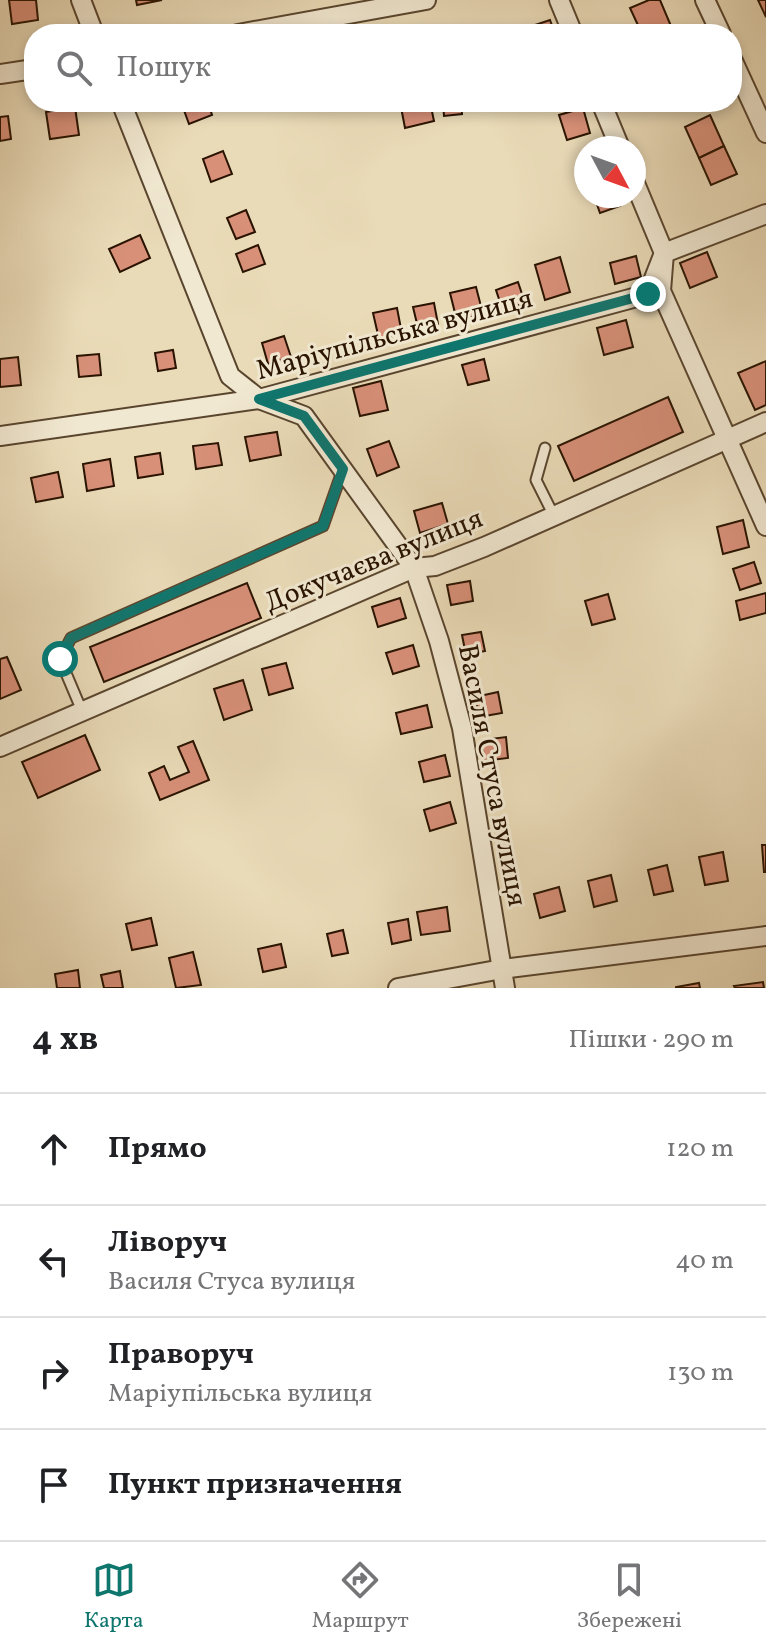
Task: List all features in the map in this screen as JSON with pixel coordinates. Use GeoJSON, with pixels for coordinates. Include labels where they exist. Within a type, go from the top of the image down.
{"type":"FeatureCollection","features":[{"type":"Feature","properties":{"kind":"street"},"geometry":{"type":"LineString","coordinates":[[81,0],[90,24]]}},
{"type":"Feature","properties":{"kind":"street"},"geometry":{"type":"LineString","coordinates":[[293,24],[426,0]]}},
{"type":"Feature","properties":{"kind":"street"},"geometry":{"type":"LineString","coordinates":[[559,0],[569,24]]}},
{"type":"Feature","properties":{"kind":"street"},"geometry":{"type":"LineString","coordinates":[[705,0],[716,24]]}},
{"type":"Feature","properties":{"kind":"street"},"geometry":{"type":"LineString","coordinates":[[0,74],[24,70]]}},
{"type":"Feature","properties":{"kind":"street"},"geometry":{"type":"LineString","coordinates":[[742,81],[766,133]]}},
{"type":"Feature","properties":{"kind":"street","name":"Василя Стуса вулиця"},"geometry":{"type":"LineString","coordinates":[[125,112],[230,376],[259,399],[304,416],[414,568],[439,641],[462,728],[505,988]]}},
{"type":"Feature","properties":{"kind":"street"},"geometry":{"type":"LineString","coordinates":[[605,112],[615,136]]}},
{"type":"Feature","properties":{"kind":"street"},"geometry":{"type":"LineString","coordinates":[[645,208],[664,253],[661,291],[766,526]]}},
{"type":"Feature","properties":{"kind":"street"},"geometry":{"type":"LineString","coordinates":[[664,253],[766,214]]}},
{"type":"Feature","properties":{"kind":"street","name":"Маріупільська вулиця"},"geometry":{"type":"LineString","coordinates":[[0,436],[259,399],[648,294],[664,253]]}},
{"type":"Feature","properties":{"kind":"street","name":"Докучаєва вулиця"},"geometry":{"type":"LineString","coordinates":[[0,747],[414,568],[435,566],[554,516],[766,422]]}},
{"type":"Feature","properties":{"kind":"street"},"geometry":{"type":"LineString","coordinates":[[398,988],[502,969],[766,936]]}},
{"type":"Feature","properties":{"kind":"lane"},"geometry":{"type":"LineString","coordinates":[[545,448],[536,480],[554,516]]}},
{"type":"Feature","properties":{"kind":"lane"},"geometry":{"type":"LineString","coordinates":[[82,712],[60,659],[71,638],[323,526],[343,469]]}},
{"type":"Feature","properties":{"kind":"building"},"geometry":{"type":"Polygon","coordinates":[[[9,0],[36,0],[38,20],[12,24],[9,0]]]}},
{"type":"Feature","properties":{"kind":"building"},"geometry":{"type":"Polygon","coordinates":[[[136,0],[162,0],[137,5],[136,0]]]}},
{"type":"Feature","properties":{"kind":"building"},"geometry":{"type":"Polygon","coordinates":[[[649,0],[660,0],[670,24],[637,24],[630,8],[649,0]]]}},
{"type":"Feature","properties":{"kind":"building"},"geometry":{"type":"Polygon","coordinates":[[[758,0],[766,0],[766,17],[758,0]]]}},
{"type":"Feature","properties":{"kind":"building"},"geometry":{"type":"Polygon","coordinates":[[[46,112],[76,112],[79,135],[50,139],[46,112]]]}},
{"type":"Feature","properties":{"kind":"building"},"geometry":{"type":"Polygon","coordinates":[[[185,112],[211,112],[212,115],[189,124],[185,112]]]}},
{"type":"Feature","properties":{"kind":"building"},"geometry":{"type":"Polygon","coordinates":[[[402,112],[432,112],[434,121],[405,128],[402,112]]]}},
{"type":"Feature","properties":{"kind":"building"},"geometry":{"type":"Polygon","coordinates":[[[444,112],[462,112],[462,114],[444,116],[444,112]]]}},
{"type":"Feature","properties":{"kind":"building"},"geometry":{"type":"Polygon","coordinates":[[[584,112],[590,133],[567,140],[559,115],[584,112]]]}},
{"type":"Feature","properties":{"kind":"building"},"geometry":{"type":"Polygon","coordinates":[[[710,115],[724,146],[699,158],[685,127],[710,115]]]}},
{"type":"Feature","properties":{"kind":"building"},"geometry":{"type":"Polygon","coordinates":[[[8,116],[11,139],[0,141],[0,117],[8,116]]]}},
{"type":"Feature","properties":{"kind":"building"},"geometry":{"type":"Polygon","coordinates":[[[724,146],[737,174],[711,185],[699,158],[724,146]]]}},
{"type":"Feature","properties":{"kind":"building"},"geometry":{"type":"Polygon","coordinates":[[[223,151],[232,174],[211,182],[203,159],[223,151]]]}},
{"type":"Feature","properties":{"kind":"building"},"geometry":{"type":"Polygon","coordinates":[[[598,208],[614,208],[600,213],[598,208]]]}},
{"type":"Feature","properties":{"kind":"building"},"geometry":{"type":"Polygon","coordinates":[[[246,210],[255,232],[236,239],[227,218],[246,210]]]}},
{"type":"Feature","properties":{"kind":"building"},"geometry":{"type":"Polygon","coordinates":[[[140,235],[150,258],[120,272],[109,249],[140,235]]]}},
{"type":"Feature","properties":{"kind":"building"},"geometry":{"type":"Polygon","coordinates":[[[258,245],[265,264],[243,272],[236,254],[258,245]]]}},
{"type":"Feature","properties":{"kind":"building"},"geometry":{"type":"Polygon","coordinates":[[[707,252],[717,277],[690,288],[680,263],[707,252]]]}},
{"type":"Feature","properties":{"kind":"building"},"geometry":{"type":"Polygon","coordinates":[[[636,256],[641,277],[615,284],[610,263],[636,256]]]}},
{"type":"Feature","properties":{"kind":"building"},"geometry":{"type":"Polygon","coordinates":[[[560,257],[570,292],[545,300],[535,265],[560,257]]]}},
{"type":"Feature","properties":{"kind":"building"},"geometry":{"type":"Polygon","coordinates":[[[518,282],[525,303],[503,311],[496,290],[518,282]]]}},
{"type":"Feature","properties":{"kind":"building"},"geometry":{"type":"Polygon","coordinates":[[[476,287],[483,314],[457,321],[450,293],[476,287]]]}},
{"type":"Feature","properties":{"kind":"building"},"geometry":{"type":"Polygon","coordinates":[[[434,303],[438,324],[418,328],[413,307],[434,303]]]}},
{"type":"Feature","properties":{"kind":"building"},"geometry":{"type":"Polygon","coordinates":[[[397,308],[402,334],[379,339],[373,313],[397,308]]]}},
{"type":"Feature","properties":{"kind":"building"},"geometry":{"type":"Polygon","coordinates":[[[626,320],[633,347],[604,355],[597,328],[626,320]]]}},
{"type":"Feature","properties":{"kind":"building"},"geometry":{"type":"Polygon","coordinates":[[[284,336],[291,357],[268,364],[262,343],[284,336]]]}},
{"type":"Feature","properties":{"kind":"building"},"geometry":{"type":"Polygon","coordinates":[[[173,350],[176,368],[158,371],[155,353],[173,350]]]}},
{"type":"Feature","properties":{"kind":"building"},"geometry":{"type":"Polygon","coordinates":[[[99,354],[101,375],[79,377],[77,356],[99,354]]]}},
{"type":"Feature","properties":{"kind":"building"},"geometry":{"type":"Polygon","coordinates":[[[18,357],[21,385],[0,387],[0,359],[18,357]]]}},
{"type":"Feature","properties":{"kind":"building"},"geometry":{"type":"Polygon","coordinates":[[[484,359],[489,380],[468,385],[462,365],[484,359]]]}},
{"type":"Feature","properties":{"kind":"building"},"geometry":{"type":"Polygon","coordinates":[[[766,361],[766,405],[755,410],[738,373],[766,361]]]}},
{"type":"Feature","properties":{"kind":"building"},"geometry":{"type":"Polygon","coordinates":[[[381,381],[388,410],[360,416],[353,388],[381,381]]]}},
{"type":"Feature","properties":{"kind":"building"},"geometry":{"type":"Polygon","coordinates":[[[668,397],[683,432],[574,481],[558,446],[668,397]]]}},
{"type":"Feature","properties":{"kind":"building"},"geometry":{"type":"Polygon","coordinates":[[[277,432],[281,455],[250,461],[245,437],[277,432]]]}},
{"type":"Feature","properties":{"kind":"building"},"geometry":{"type":"Polygon","coordinates":[[[389,441],[399,467],[377,476],[367,449],[389,441]]]}},
{"type":"Feature","properties":{"kind":"building"},"geometry":{"type":"Polygon","coordinates":[[[218,443],[222,465],[196,469],[193,446],[218,443]]]}},
{"type":"Feature","properties":{"kind":"building"},"geometry":{"type":"Polygon","coordinates":[[[160,453],[163,474],[138,478],[135,457],[160,453]]]}},
{"type":"Feature","properties":{"kind":"building"},"geometry":{"type":"Polygon","coordinates":[[[110,459],[114,486],[87,491],[83,464],[110,459]]]}},
{"type":"Feature","properties":{"kind":"building"},"geometry":{"type":"Polygon","coordinates":[[[58,472],[63,497],[36,502],[31,478],[58,472]]]}},
{"type":"Feature","properties":{"kind":"building"},"geometry":{"type":"Polygon","coordinates":[[[442,503],[448,524],[420,533],[414,511],[442,503]]]}},
{"type":"Feature","properties":{"kind":"building"},"geometry":{"type":"Polygon","coordinates":[[[743,520],[749,547],[723,554],[717,527],[743,520]]]}},
{"type":"Feature","properties":{"kind":"building"},"geometry":{"type":"Polygon","coordinates":[[[754,562],[761,583],[740,590],[733,569],[754,562]]]}},
{"type":"Feature","properties":{"kind":"building"},"geometry":{"type":"Polygon","coordinates":[[[470,581],[473,601],[451,605],[447,585],[470,581]]]}},
{"type":"Feature","properties":{"kind":"building"},"geometry":{"type":"Polygon","coordinates":[[[247,583],[261,618],[104,682],[90,647],[247,583]]]}},
{"type":"Feature","properties":{"kind":"building"},"geometry":{"type":"Polygon","coordinates":[[[766,593],[766,613],[740,620],[736,601],[766,593]]]}},
{"type":"Feature","properties":{"kind":"building"},"geometry":{"type":"Polygon","coordinates":[[[608,594],[615,619],[592,625],[585,601],[608,594]]]}},
{"type":"Feature","properties":{"kind":"building"},"geometry":{"type":"Polygon","coordinates":[[[400,598],[406,618],[378,627],[372,607],[400,598]]]}},
{"type":"Feature","properties":{"kind":"building"},"geometry":{"type":"Polygon","coordinates":[[[481,632],[485,651],[466,655],[462,635],[481,632]]]}},
{"type":"Feature","properties":{"kind":"building"},"geometry":{"type":"Polygon","coordinates":[[[413,645],[419,666],[393,674],[386,653],[413,645]]]}},
{"type":"Feature","properties":{"kind":"building"},"geometry":{"type":"Polygon","coordinates":[[[7,657],[21,690],[0,699],[0,659],[7,657]]]}},
{"type":"Feature","properties":{"kind":"building"},"geometry":{"type":"Polygon","coordinates":[[[286,663],[293,688],[269,695],[262,669],[286,663]]]}},
{"type":"Feature","properties":{"kind":"building"},"geometry":{"type":"Polygon","coordinates":[[[243,680],[252,710],[224,720],[214,689],[243,680]]]}},
{"type":"Feature","properties":{"kind":"building"},"geometry":{"type":"Polygon","coordinates":[[[498,692],[502,713],[479,717],[475,697],[498,692]]]}},
{"type":"Feature","properties":{"kind":"building"},"geometry":{"type":"Polygon","coordinates":[[[427,705],[432,727],[401,734],[396,713],[427,705]]]}},
{"type":"Feature","properties":{"kind":"building"},"geometry":{"type":"Polygon","coordinates":[[[85,735],[100,770],[38,798],[22,762],[85,735]]]}},
{"type":"Feature","properties":{"kind":"building"},"geometry":{"type":"Polygon","coordinates":[[[506,737],[508,758],[484,761],[482,740],[506,737]]]}},
{"type":"Feature","properties":{"kind":"building"},"geometry":{"type":"Polygon","coordinates":[[[193,741],[209,780],[160,800],[149,773],[164,766],[170,780],[189,772],[178,747],[193,741]]]}},
{"type":"Feature","properties":{"kind":"building"},"geometry":{"type":"Polygon","coordinates":[[[445,755],[450,776],[424,782],[419,762],[445,755]]]}},
{"type":"Feature","properties":{"kind":"building"},"geometry":{"type":"Polygon","coordinates":[[[450,802],[456,823],[430,831],[424,810],[450,802]]]}},
{"type":"Feature","properties":{"kind":"building"},"geometry":{"type":"Polygon","coordinates":[[[762,845],[766,845],[766,872],[764,872],[762,845]]]}},
{"type":"Feature","properties":{"kind":"building"},"geometry":{"type":"Polygon","coordinates":[[[723,852],[728,881],[705,885],[699,857],[723,852]]]}},
{"type":"Feature","properties":{"kind":"building"},"geometry":{"type":"Polygon","coordinates":[[[667,865],[673,891],[654,895],[648,870],[667,865]]]}},
{"type":"Feature","properties":{"kind":"building"},"geometry":{"type":"Polygon","coordinates":[[[611,875],[617,901],[594,907],[588,881],[611,875]]]}},
{"type":"Feature","properties":{"kind":"building"},"geometry":{"type":"Polygon","coordinates":[[[559,887],[565,911],[540,918],[534,894],[559,887]]]}},
{"type":"Feature","properties":{"kind":"building"},"geometry":{"type":"Polygon","coordinates":[[[447,907],[450,931],[421,935],[417,912],[447,907]]]}},
{"type":"Feature","properties":{"kind":"building"},"geometry":{"type":"Polygon","coordinates":[[[151,918],[157,945],[132,950],[126,924],[151,918]]]}},
{"type":"Feature","properties":{"kind":"building"},"geometry":{"type":"Polygon","coordinates":[[[408,919],[411,940],[392,944],[388,923],[408,919]]]}},
{"type":"Feature","properties":{"kind":"building"},"geometry":{"type":"Polygon","coordinates":[[[343,930],[348,953],[332,956],[327,934],[343,930]]]}},
{"type":"Feature","properties":{"kind":"building"},"geometry":{"type":"Polygon","coordinates":[[[281,944],[286,967],[263,972],[258,949],[281,944]]]}},
{"type":"Feature","properties":{"kind":"building"},"geometry":{"type":"Polygon","coordinates":[[[193,952],[201,985],[176,988],[169,958],[193,952]]]}},
{"type":"Feature","properties":{"kind":"building"},"geometry":{"type":"Polygon","coordinates":[[[78,970],[80,988],[57,988],[55,974],[78,970]]]}},
{"type":"Feature","properties":{"kind":"building"},"geometry":{"type":"Polygon","coordinates":[[[120,971],[123,988],[104,988],[101,975],[120,971]]]}},
{"type":"Feature","properties":{"kind":"building"},"geometry":{"type":"Polygon","coordinates":[[[763,982],[764,988],[734,986],[763,982]]]}},
{"type":"Feature","properties":{"kind":"building"},"geometry":{"type":"Polygon","coordinates":[[[699,983],[700,988],[676,988],[676,987],[699,983]]]}},
{"type":"Feature","properties":{"kind":"route"},"geometry":{"type":"LineString","coordinates":[[60,659],[71,638],[323,526],[343,469],[304,416],[259,399],[648,294]]}}]}
